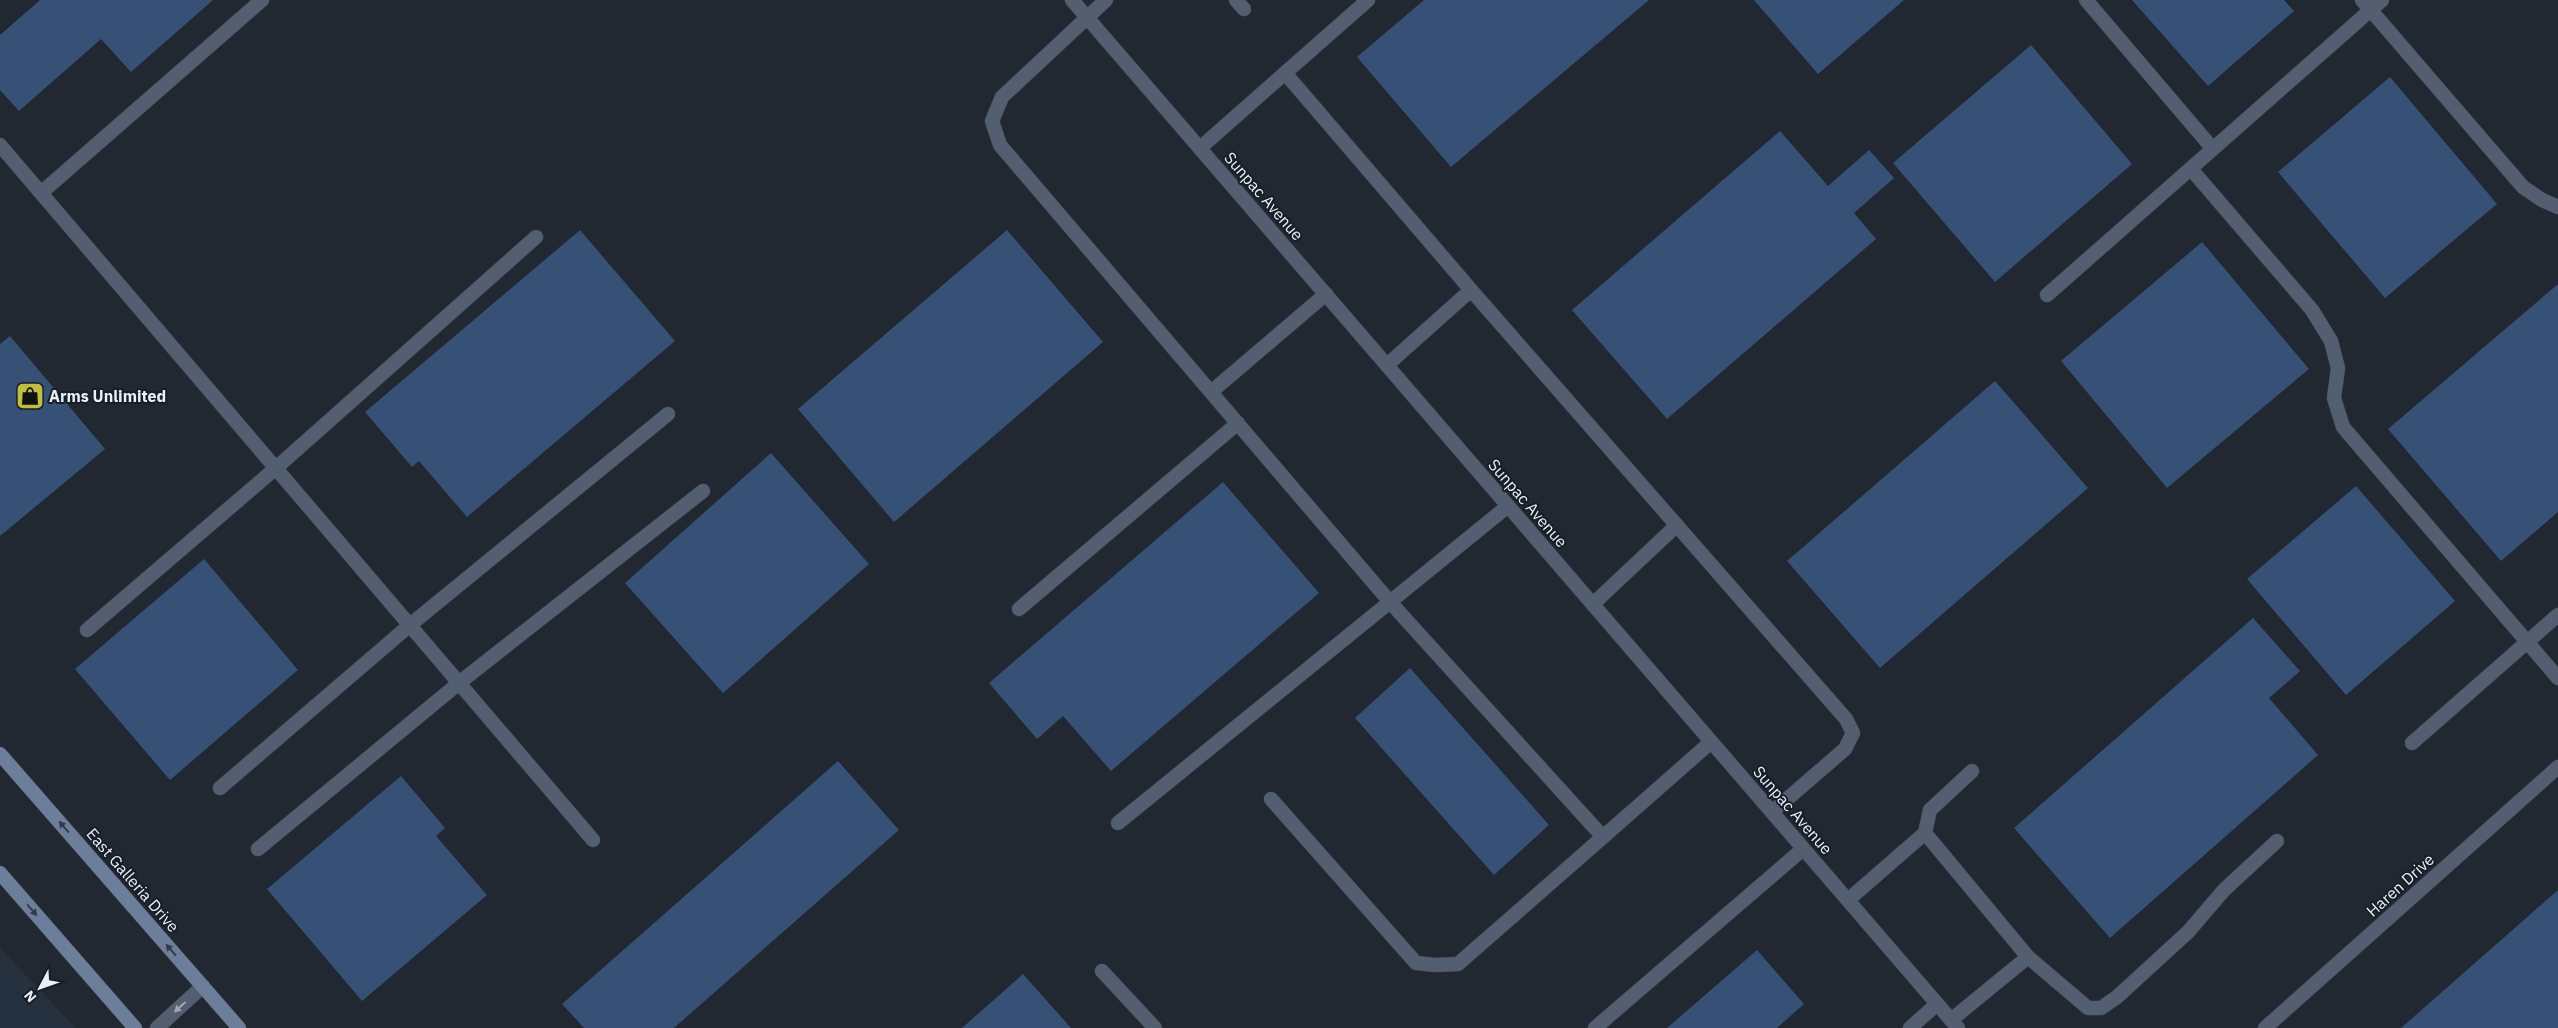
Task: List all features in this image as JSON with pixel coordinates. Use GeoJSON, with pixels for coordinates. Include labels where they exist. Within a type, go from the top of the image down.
{"type":"FeatureCollection","features":[{"type":"Feature","properties":{"kind":"main road","name":"East Galleria Drive"},"geometry":{"type":"LineString","coordinates":[[0,754],[239,1028]]}},
{"type":"Feature","properties":{"kind":"main road"},"geometry":{"type":"LineString","coordinates":[[0,873],[135,1028]]}},
{"type":"Feature","properties":{"kind":"street"},"geometry":{"type":"LineString","coordinates":[[41,192],[262,0]]}},
{"type":"Feature","properties":{"kind":"street","name":"Sunpac Avenue"},"geometry":{"type":"LineString","coordinates":[[1072,0],[1954,1024]]}},
{"type":"Feature","properties":{"kind":"street"},"geometry":{"type":"LineString","coordinates":[[1106,0],[1002,97],[992,121],[1000,145],[1390,602],[1603,837]]}},
{"type":"Feature","properties":{"kind":"street"},"geometry":{"type":"LineString","coordinates":[[1200,148],[1368,0]]}},
{"type":"Feature","properties":{"kind":"street"},"geometry":{"type":"LineString","coordinates":[[2086,0],[2213,149]]}},
{"type":"Feature","properties":{"kind":"street"},"geometry":{"type":"LineString","coordinates":[[2047,295],[2213,149],[2366,5],[2382,0]]}},
{"type":"Feature","properties":{"kind":"street"},"geometry":{"type":"LineString","coordinates":[[2366,5],[2523,187],[2542,200],[2558,207]]}},
{"type":"Feature","properties":{"kind":"street"},"geometry":{"type":"LineString","coordinates":[[1285,72],[1471,290],[1846,719],[1853,733],[1845,749],[1772,812]]}},
{"type":"Feature","properties":{"kind":"street"},"geometry":{"type":"LineString","coordinates":[[0,145],[593,840]]}},
{"type":"Feature","properties":{"kind":"street"},"geometry":{"type":"LineString","coordinates":[[2191,169],[2312,310],[2331,341],[2338,368],[2334,398],[2343,427],[2558,678]]}},
{"type":"Feature","properties":{"kind":"street"},"geometry":{"type":"LineString","coordinates":[[87,630],[276,468],[536,237]]}},
{"type":"Feature","properties":{"kind":"street"},"geometry":{"type":"LineString","coordinates":[[1387,365],[1471,290]]}},
{"type":"Feature","properties":{"kind":"street"},"geometry":{"type":"LineString","coordinates":[[1211,392],[1326,294]]}},
{"type":"Feature","properties":{"kind":"street"},"geometry":{"type":"LineString","coordinates":[[220,788],[410,625],[668,414]]}},
{"type":"Feature","properties":{"kind":"street"},"geometry":{"type":"LineString","coordinates":[[1019,610],[1238,423]]}},
{"type":"Feature","properties":{"kind":"street"},"geometry":{"type":"LineString","coordinates":[[258,850],[459,683],[703,491]]}},
{"type":"Feature","properties":{"kind":"street"},"geometry":{"type":"LineString","coordinates":[[1118,823],[1508,506]]}},
{"type":"Feature","properties":{"kind":"street"},"geometry":{"type":"LineString","coordinates":[[1593,604],[1677,525]]}},
{"type":"Feature","properties":{"kind":"street"},"geometry":{"type":"LineString","coordinates":[[2412,743],[2558,615]]}},
{"type":"Feature","properties":{"kind":"street"},"geometry":{"type":"LineString","coordinates":[[1271,799],[1416,963],[1436,965],[1458,964],[1711,742]]}},
{"type":"Feature","properties":{"kind":"street","name":"Haren Drive"},"geometry":{"type":"LineString","coordinates":[[2265,1028],[2558,767]]}},
{"type":"Feature","properties":{"kind":"street"},"geometry":{"type":"LineString","coordinates":[[1848,900],[1925,833],[1930,810],[1972,771]]}},
{"type":"Feature","properties":{"kind":"street"},"geometry":{"type":"LineString","coordinates":[[1925,833],[2028,957],[2088,1008],[2101,1008],[2117,997],[2182,938],[2224,890],[2277,842]]}},
{"type":"Feature","properties":{"kind":"street"},"geometry":{"type":"LineString","coordinates":[[1595,1028],[1803,848]]}},
{"type":"Feature","properties":{"kind":"street"},"geometry":{"type":"LineString","coordinates":[[1954,1024],[2028,957]]}},
{"type":"Feature","properties":{"kind":"street"},"geometry":{"type":"LineString","coordinates":[[1102,971],[1155,1028]]}},
{"type":"Feature","properties":{"kind":"street"},"geometry":{"type":"LineString","coordinates":[[157,1028],[203,986]]}},
{"type":"Feature","properties":{"kind":"street"},"geometry":{"type":"LineString","coordinates":[[1910,1028],[1937,1004]]}},
{"type":"Feature","properties":{"kind":"shaded area"},"geometry":{"type":"Polygon","coordinates":[[[0,948],[76,1028],[0,1028],[0,948]]]}},
{"type":"Feature","properties":{"kind":"building"},"geometry":{"type":"Polygon","coordinates":[[[40,0],[213,0],[131,72],[101,39],[19,111],[0,90],[0,35],[40,0]]]}},
{"type":"Feature","properties":{"kind":"building"},"geometry":{"type":"Polygon","coordinates":[[[1424,0],[1649,0],[1451,167],[1357,57],[1424,0]]]}},
{"type":"Feature","properties":{"kind":"building"},"geometry":{"type":"Polygon","coordinates":[[[1754,0],[1904,0],[1818,74],[1754,0]]]}},
{"type":"Feature","properties":{"kind":"building"},"geometry":{"type":"Polygon","coordinates":[[[2132,0],[2284,0],[2294,11],[2208,86],[2132,0]]]}},
{"type":"Feature","properties":{"kind":"building"},"geometry":{"type":"Polygon","coordinates":[[[2031,45],[2132,164],[1995,282],[1893,163],[2031,45]]]}},
{"type":"Feature","properties":{"kind":"building"},"geometry":{"type":"Polygon","coordinates":[[[2390,77],[2497,204],[2385,298],[2278,172],[2390,77]]]}},
{"type":"Feature","properties":{"kind":"building"},"geometry":{"type":"Polygon","coordinates":[[[1780,131],[1828,186],[1869,150],[1894,178],[1854,213],[1876,239],[1667,419],[1572,310],[1780,131]]]}},
{"type":"Feature","properties":{"kind":"building"},"geometry":{"type":"Polygon","coordinates":[[[580,230],[675,341],[467,517],[419,461],[412,467],[365,412],[580,230]]]}},
{"type":"Feature","properties":{"kind":"building"},"geometry":{"type":"Polygon","coordinates":[[[1007,230],[1103,342],[894,522],[798,409],[1007,230]]]}},
{"type":"Feature","properties":{"kind":"building"},"geometry":{"type":"Polygon","coordinates":[[[2202,242],[2309,369],[2167,488],[2061,361],[2202,242]]]}},
{"type":"Feature","properties":{"kind":"building"},"geometry":{"type":"Polygon","coordinates":[[[2558,284],[2558,512],[2501,561],[2388,429],[2558,284]]]}},
{"type":"Feature","properties":{"kind":"building","name":"Arms Unlimited"},"geometry":{"type":"Polygon","coordinates":[[[10,336],[105,449],[0,536],[0,344],[10,336]]]}},
{"type":"Feature","properties":{"kind":"building"},"geometry":{"type":"Polygon","coordinates":[[[1995,381],[2088,488],[1880,668],[1787,561],[1995,381]]]}},
{"type":"Feature","properties":{"kind":"building"},"geometry":{"type":"Polygon","coordinates":[[[771,453],[869,564],[723,693],[625,583],[771,453]]]}},
{"type":"Feature","properties":{"kind":"building"},"geometry":{"type":"Polygon","coordinates":[[[1223,482],[1319,593],[1111,771],[1063,716],[1037,739],[989,683],[1223,482]]]}},
{"type":"Feature","properties":{"kind":"building"},"geometry":{"type":"Polygon","coordinates":[[[2356,486],[2455,601],[2346,695],[2247,579],[2356,486]]]}},
{"type":"Feature","properties":{"kind":"building"},"geometry":{"type":"Polygon","coordinates":[[[204,559],[298,670],[170,780],[75,669],[204,559]]]}},
{"type":"Feature","properties":{"kind":"building"},"geometry":{"type":"Polygon","coordinates":[[[2253,618],[2300,671],[2269,698],[2318,755],[2110,938],[2014,828],[2253,618]]]}},
{"type":"Feature","properties":{"kind":"building"},"geometry":{"type":"Polygon","coordinates":[[[1410,668],[1549,825],[1494,875],[1355,718],[1410,668]]]}},
{"type":"Feature","properties":{"kind":"building"},"geometry":{"type":"Polygon","coordinates":[[[838,761],[899,830],[674,1028],[584,1028],[562,1004],[838,761]]]}},
{"type":"Feature","properties":{"kind":"building"},"geometry":{"type":"Polygon","coordinates":[[[401,776],[445,828],[436,836],[487,895],[362,1001],[267,889],[401,776]]]}},
{"type":"Feature","properties":{"kind":"building"},"geometry":{"type":"Polygon","coordinates":[[[2558,890],[2558,1028],[2401,1028],[2558,890]]]}},
{"type":"Feature","properties":{"kind":"building"},"geometry":{"type":"Polygon","coordinates":[[[1757,950],[1804,1004],[1777,1028],[1667,1028],[1757,950]]]}},
{"type":"Feature","properties":{"kind":"building"},"geometry":{"type":"Polygon","coordinates":[[[1023,974],[1071,1028],[962,1028],[1023,974]]]}},
{"type":"Feature","properties":{"kind":"place","name":"Arms Unlimited"},"geometry":{"type":"Point","coordinates":[30,396]}}]}
